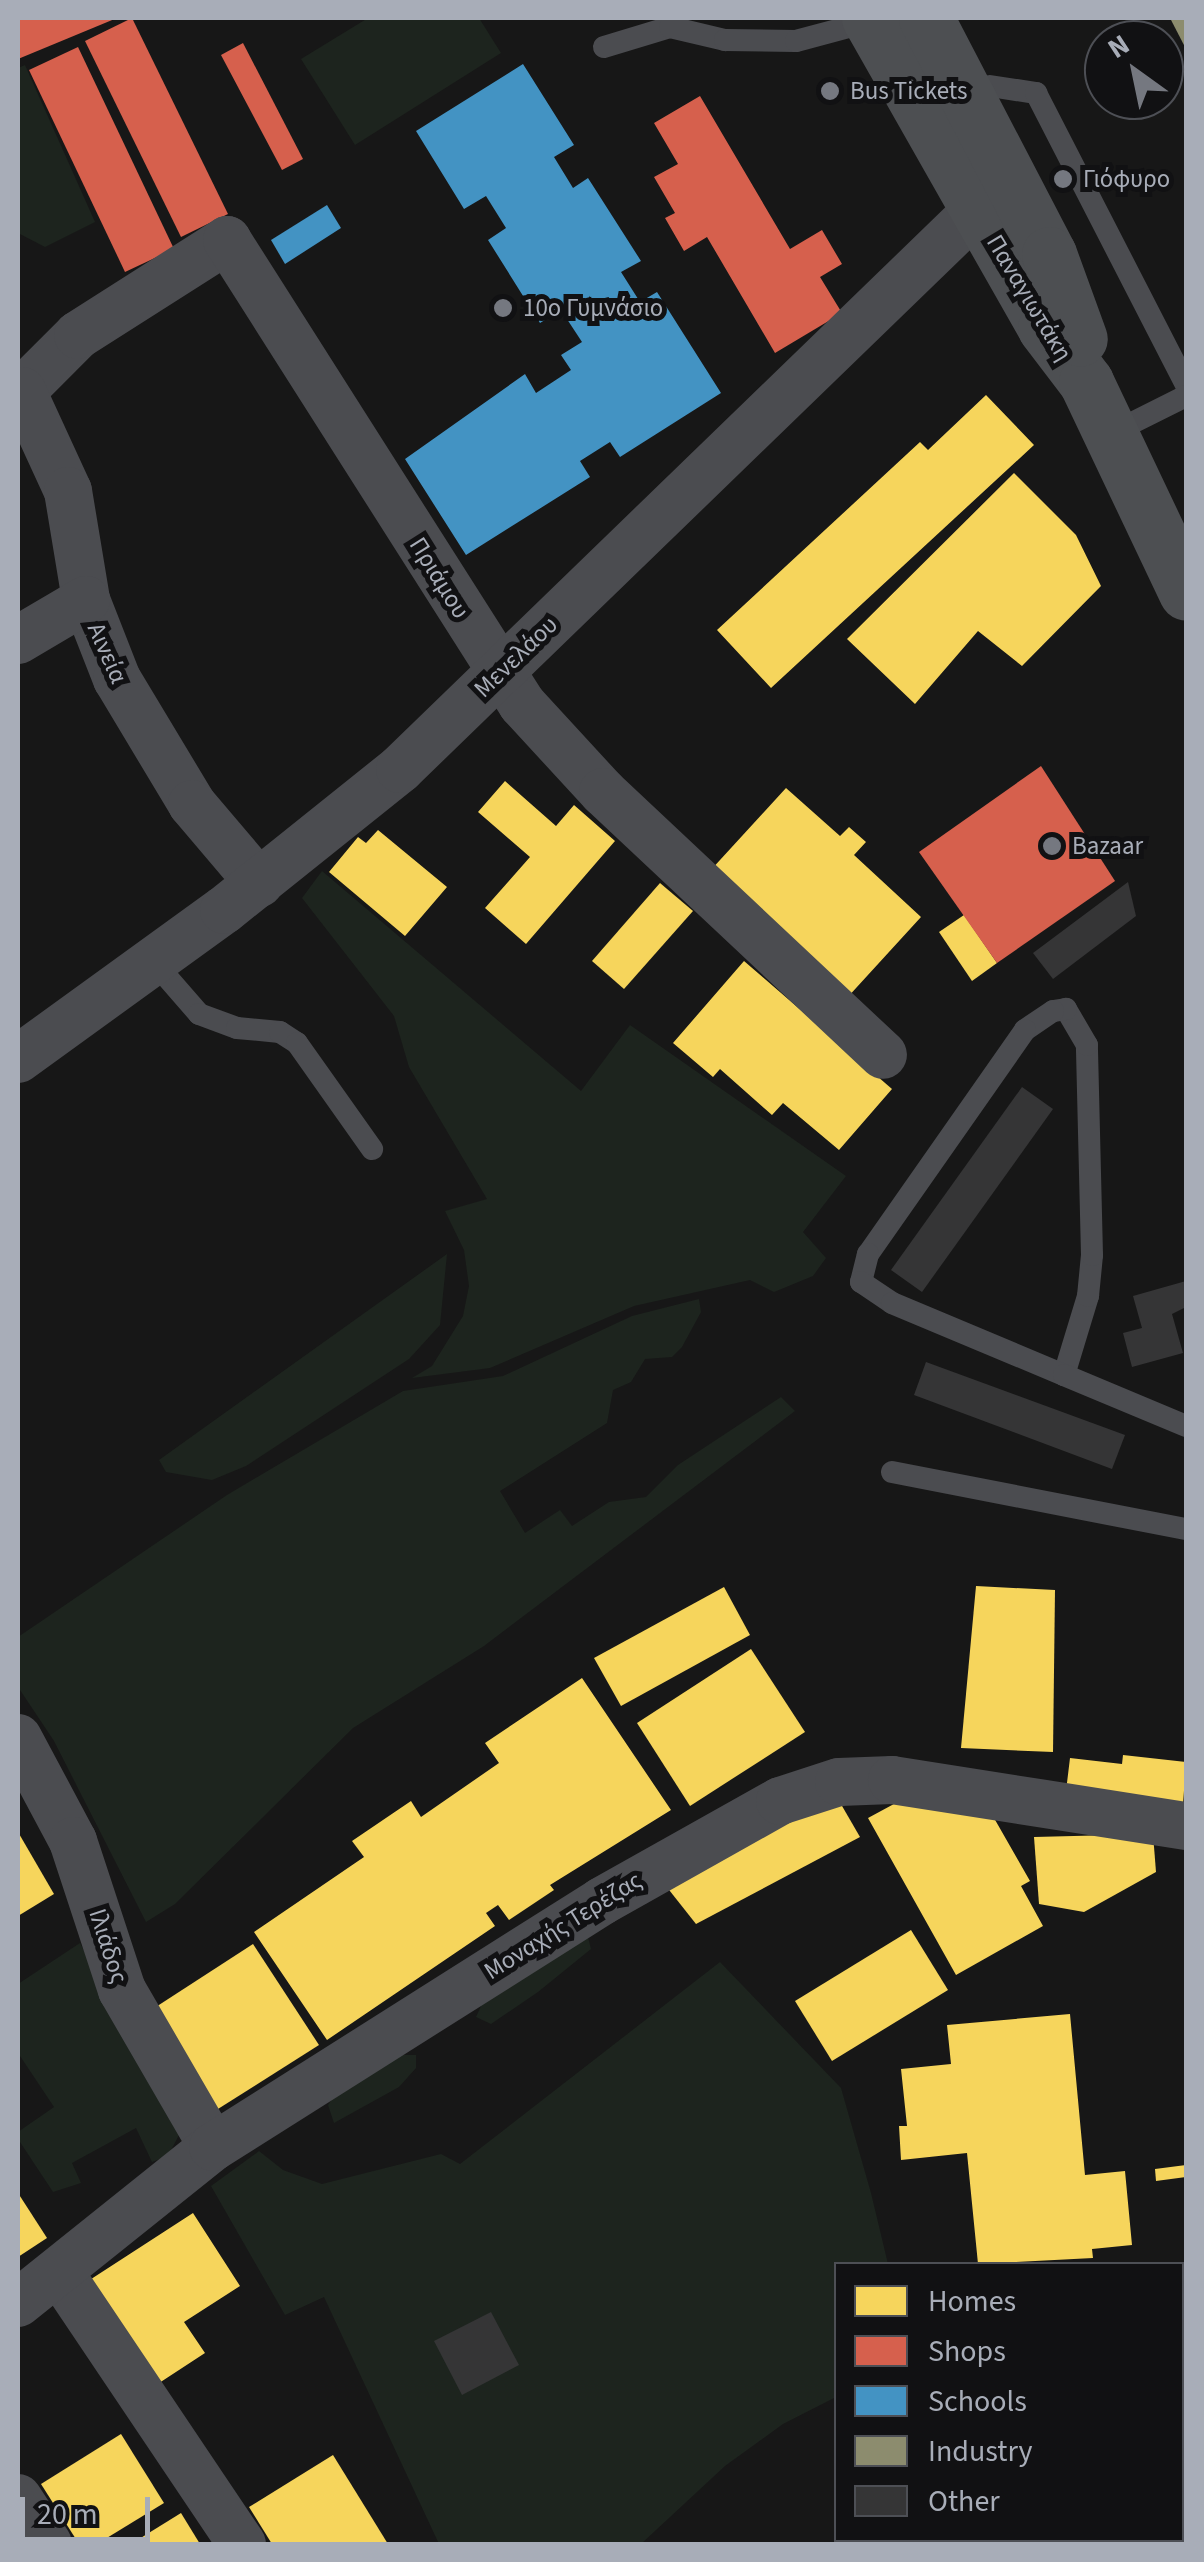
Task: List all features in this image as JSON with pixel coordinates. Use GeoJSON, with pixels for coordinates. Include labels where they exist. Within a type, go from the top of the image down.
{"type":"FeatureCollection","features":[{"type":"Feature","properties":{"kind":"main road","name":"Παναγιωτάκη"},"geometry":{"type":"LineString","coordinates":[[926,18],[1049,254],[1077,324],[1086,382]]}},
{"type":"Feature","properties":{"kind":"main road","name":"Παναγιωτάκη"},"geometry":{"type":"LineString","coordinates":[[870,19],[1057,348],[1086,382]]}},
{"type":"Feature","properties":{"kind":"main road"},"geometry":{"type":"LineString","coordinates":[[1086,382],[1180,559]]}},
{"type":"Feature","properties":{"kind":"street","name":"Μενελάου"},"geometry":{"type":"LineString","coordinates":[[18,1059],[259,883],[400,769],[977,210]]}},
{"type":"Feature","properties":{"kind":"street","name":"Πριάμου"},"geometry":{"type":"LineString","coordinates":[[19,390],[78,336],[227,240],[499,673],[589,778],[883,1055]]}},
{"type":"Feature","properties":{"kind":"street","name":"Αινεία"},"geometry":{"type":"LineString","coordinates":[[19,390],[73,506],[86,600],[152,742],[192,804],[259,883]]}},
{"type":"Feature","properties":{"kind":"street"},"geometry":{"type":"LineString","coordinates":[[18,640],[86,600]]}},
{"type":"Feature","properties":{"kind":"street","name":"Ιλιάδος"},"geometry":{"type":"LineString","coordinates":[[18,1738],[73,1841],[122,1990],[213,2147]]}},
{"type":"Feature","properties":{"kind":"street","name":"Μοναχής Τερέζας"},"geometry":{"type":"LineString","coordinates":[[18,2303],[213,2147],[691,1847],[815,1787],[864,1780],[923,1783],[1186,1826]]}},
{"type":"Feature","properties":{"kind":"street"},"geometry":{"type":"LineString","coordinates":[[59,2272],[242,2544]]}},
{"type":"Feature","properties":{"kind":"street"},"geometry":{"type":"LineString","coordinates":[[18,2498],[48,2544]]}},
{"type":"Feature","properties":{"kind":"lane"},"geometry":{"type":"LineString","coordinates":[[604,47],[670,26],[725,40],[796,41],[870,19]]}},
{"type":"Feature","properties":{"kind":"lane"},"geometry":{"type":"LineString","coordinates":[[990,86],[1036,93],[1186,385]]}},
{"type":"Feature","properties":{"kind":"lane"},"geometry":{"type":"LineString","coordinates":[[1112,433],[1186,396]]}},
{"type":"Feature","properties":{"kind":"lane"},"geometry":{"type":"LineString","coordinates":[[153,961],[199,1014],[236,1028],[280,1032],[297,1043],[372,1149]]}},
{"type":"Feature","properties":{"kind":"lane"},"geometry":{"type":"LineString","coordinates":[[1064,1376],[1088,1296],[1092,1255],[1087,1045],[1066,1009],[1053,1010],[1025,1030],[859,1273],[865,1288],[892,1303],[1064,1376],[1186,1426]]}},
{"type":"Feature","properties":{"kind":"lane"},"geometry":{"type":"LineString","coordinates":[[892,1472],[1186,1529]]}},
{"type":"Feature","properties":{"kind":"shaded area"},"geometry":{"type":"Polygon","coordinates":[[[368,18],[479,18],[501,53],[355,145],[301,59],[368,18]]]}},
{"type":"Feature","properties":{"kind":"shaded area"},"geometry":{"type":"Polygon","coordinates":[[[25,65],[95,222],[45,247],[18,233],[18,68],[25,65]]]}},
{"type":"Feature","properties":{"kind":"shaded area"},"geometry":{"type":"Polygon","coordinates":[[[322,871],[581,1091],[630,1025],[846,1176],[803,1232],[826,1258],[813,1276],[774,1292],[750,1280],[634,1306],[490,1368],[412,1378],[432,1366],[463,1316],[469,1286],[464,1250],[445,1211],[487,1199],[409,1067],[394,1016],[302,898],[322,871]]]}},
{"type":"Feature","properties":{"kind":"shaded area"},"geometry":{"type":"Polygon","coordinates":[[[447,1254],[440,1325],[409,1359],[246,1466],[212,1480],[166,1472],[159,1460],[447,1254]]]}},
{"type":"Feature","properties":{"kind":"shaded area"},"geometry":{"type":"Polygon","coordinates":[[[699,1299],[701,1312],[682,1347],[672,1357],[645,1359],[631,1382],[613,1390],[607,1423],[500,1491],[525,1533],[560,1510],[572,1526],[609,1502],[646,1497],[678,1465],[781,1397],[795,1411],[484,1646],[353,1728],[175,1904],[146,1922],[54,1741],[18,1687],[18,1637],[227,1495],[403,1391],[503,1376],[632,1316],[699,1299]]]}},
{"type":"Feature","properties":{"kind":"shaded area"},"geometry":{"type":"Polygon","coordinates":[[[587,1933],[591,1949],[538,1992],[491,2024],[476,2017],[486,1995],[587,1933]]]}},
{"type":"Feature","properties":{"kind":"shaded area"},"geometry":{"type":"Polygon","coordinates":[[[80,1943],[180,2133],[168,2156],[152,2162],[136,2128],[72,2163],[81,2183],[53,2192],[18,2139],[18,2132],[54,2107],[18,2053],[18,1984],[80,1943]]]}},
{"type":"Feature","properties":{"kind":"shaded area"},"geometry":{"type":"Polygon","coordinates":[[[720,1962],[841,2088],[871,2193],[888,2262],[834,2262],[834,2398],[783,2424],[725,2466],[641,2544],[439,2544],[324,2297],[285,2315],[211,2186],[259,2151],[283,2170],[322,2184],[441,2154],[460,2164],[720,1962]]]}},
{"type":"Feature","properties":{"kind":"shaded area"},"geometry":{"type":"Polygon","coordinates":[[[399,2055],[416,2055],[416,2068],[399,2087],[334,2123],[328,2105],[334,2096],[399,2055]]]}},
{"type":"Feature","properties":{"kind":"building: Homes"},"geometry":{"type":"Polygon","coordinates":[[[986,395],[1034,445],[771,688],[717,630],[920,442],[928,450],[986,395]]]}},
{"type":"Feature","properties":{"kind":"building: Homes"},"geometry":{"type":"Polygon","coordinates":[[[1014,473],[1076,535],[1101,586],[1022,666],[978,631],[915,704],[847,639],[1014,473]]]}},
{"type":"Feature","properties":{"kind":"building: Homes"},"geometry":{"type":"Polygon","coordinates":[[[505,781],[556,826],[574,805],[615,841],[526,944],[485,908],[530,857],[478,812],[505,781]]]}},
{"type":"Feature","properties":{"kind":"building: Homes"},"geometry":{"type":"Polygon","coordinates":[[[786,788],[840,836],[849,827],[866,842],[854,855],[921,917],[846,999],[709,872],[786,788]]]}},
{"type":"Feature","properties":{"kind":"building: Homes"},"geometry":{"type":"Polygon","coordinates":[[[378,830],[447,887],[405,936],[329,872],[358,837],[366,843],[378,830]]]}},
{"type":"Feature","properties":{"kind":"building: Homes"},"geometry":{"type":"Polygon","coordinates":[[[660,883],[693,911],[624,989],[592,961],[660,883]]]}},
{"type":"Feature","properties":{"kind":"building: Homes"},"geometry":{"type":"Polygon","coordinates":[[[964,915],[997,963],[972,981],[939,932],[964,915]]]}},
{"type":"Feature","properties":{"kind":"building: Homes"},"geometry":{"type":"Polygon","coordinates":[[[744,961],[892,1089],[839,1150],[783,1103],[772,1115],[720,1069],[713,1077],[673,1043],[744,961]]]}},
{"type":"Feature","properties":{"kind":"building: Homes"},"geometry":{"type":"Polygon","coordinates":[[[976,1586],[1055,1590],[1053,1752],[961,1748],[976,1586]]]}},
{"type":"Feature","properties":{"kind":"building: Homes"},"geometry":{"type":"Polygon","coordinates":[[[724,1587],[750,1635],[621,1706],[594,1658],[724,1587]]]}},
{"type":"Feature","properties":{"kind":"building: Homes"},"geometry":{"type":"Polygon","coordinates":[[[751,1649],[805,1732],[690,1806],[637,1723],[751,1649]]]}},
{"type":"Feature","properties":{"kind":"building: Homes"},"geometry":{"type":"Polygon","coordinates":[[[582,1678],[671,1810],[550,1885],[554,1890],[509,1920],[498,1905],[486,1913],[495,1926],[327,2040],[254,1932],[364,1857],[352,1841],[411,1801],[421,1817],[499,1763],[485,1743],[582,1678]]]}},
{"type":"Feature","properties":{"kind":"building: Homes"},"geometry":{"type":"Polygon","coordinates":[[[1123,1755],[1186,1762],[1183,1805],[1066,1791],[1070,1758],[1122,1764],[1123,1755]]]}},
{"type":"Feature","properties":{"kind":"building: Homes"},"geometry":{"type":"Polygon","coordinates":[[[905,1798],[994,1818],[1030,1881],[1021,1886],[1043,1926],[956,1975],[868,1818],[905,1798]]]}},
{"type":"Feature","properties":{"kind":"building: Homes"},"geometry":{"type":"Polygon","coordinates":[[[838,1799],[860,1837],[696,1924],[662,1881],[838,1799]]]}},
{"type":"Feature","properties":{"kind":"building: Homes"},"geometry":{"type":"Polygon","coordinates":[[[18,1832],[54,1894],[18,1916],[18,1832]]]}},
{"type":"Feature","properties":{"kind":"building: Homes"},"geometry":{"type":"Polygon","coordinates":[[[1153,1834],[1156,1872],[1084,1912],[1039,1904],[1034,1837],[1153,1834]]]}},
{"type":"Feature","properties":{"kind":"building: Homes"},"geometry":{"type":"Polygon","coordinates":[[[911,1930],[948,1990],[832,2061],[795,2001],[911,1930]]]}},
{"type":"Feature","properties":{"kind":"building: Homes"},"geometry":{"type":"Polygon","coordinates":[[[253,1944],[319,2045],[210,2114],[145,2014],[253,1944]]]}},
{"type":"Feature","properties":{"kind":"building: Homes"},"geometry":{"type":"Polygon","coordinates":[[[1070,2014],[1085,2175],[1125,2171],[1132,2245],[1092,2249],[1093,2258],[978,2262],[967,2153],[901,2160],[899,2126],[907,2126],[901,2069],[951,2064],[947,2025],[1070,2014]]]}},
{"type":"Feature","properties":{"kind":"building: Homes"},"geometry":{"type":"Polygon","coordinates":[[[1186,2165],[1186,2177],[1156,2181],[1155,2169],[1186,2165]]]}},
{"type":"Feature","properties":{"kind":"building: Homes"},"geometry":{"type":"Polygon","coordinates":[[[18,2193],[47,2238],[18,2257],[18,2193]]]}},
{"type":"Feature","properties":{"kind":"building: Homes"},"geometry":{"type":"Polygon","coordinates":[[[193,2213],[240,2286],[184,2322],[205,2353],[153,2387],[85,2283],[193,2213]]]}},
{"type":"Feature","properties":{"kind":"building: Homes"},"geometry":{"type":"Polygon","coordinates":[[[1184,2320],[1186,2320],[1184,2472],[1184,2320]]]}},
{"type":"Feature","properties":{"kind":"building: Homes"},"geometry":{"type":"Polygon","coordinates":[[[121,2434],[164,2503],[97,2544],[79,2544],[41,2484],[121,2434]]]}},
{"type":"Feature","properties":{"kind":"building: Homes"},"geometry":{"type":"Polygon","coordinates":[[[333,2455],[388,2544],[272,2544],[249,2507],[333,2455]]]}},
{"type":"Feature","properties":{"kind":"building: Homes"},"geometry":{"type":"Polygon","coordinates":[[[181,2513],[200,2544],[131,2544],[181,2513]]]}},
{"type":"Feature","properties":{"kind":"building: Shops"},"geometry":{"type":"Polygon","coordinates":[[[18,18],[117,18],[18,59],[18,18]]]}},
{"type":"Feature","properties":{"kind":"building: Shops"},"geometry":{"type":"Polygon","coordinates":[[[132,18],[228,214],[181,237],[85,41],[132,18]]]}},
{"type":"Feature","properties":{"kind":"building: Shops"},"geometry":{"type":"Polygon","coordinates":[[[243,43],[303,159],[282,170],[221,55],[243,43]]]}},
{"type":"Feature","properties":{"kind":"building: Shops"},"geometry":{"type":"Polygon","coordinates":[[[78,47],[174,249],[125,272],[29,70],[78,47]]]}},
{"type":"Feature","properties":{"kind":"building: Shops"},"geometry":{"type":"Polygon","coordinates":[[[700,96],[790,249],[822,230],[842,264],[820,277],[842,313],[775,353],[707,237],[684,251],[665,218],[675,213],[654,177],[678,164],[654,123],[700,96]]]}},
{"type":"Feature","properties":{"kind":"building: Shops"},"geometry":{"type":"Polygon","coordinates":[[[1041,766],[1115,881],[997,963],[919,852],[1041,766]]]}},
{"type":"Feature","properties":{"kind":"building: Schools"},"geometry":{"type":"Polygon","coordinates":[[[523,64],[574,145],[554,157],[573,188],[588,178],[641,261],[621,272],[640,302],[657,292],[721,393],[620,457],[610,442],[580,461],[590,477],[466,555],[405,459],[525,374],[536,393],[571,370],[561,355],[582,342],[561,310],[540,323],[488,240],[506,228],[486,196],[464,209],[416,131],[523,64]]]}},
{"type":"Feature","properties":{"kind":"building: Schools"},"geometry":{"type":"Polygon","coordinates":[[[327,205],[341,228],[285,264],[271,240],[327,205]]]}},
{"type":"Feature","properties":{"kind":"building: Industry"},"geometry":{"type":"Polygon","coordinates":[[[1186,18],[1186,49],[1184,20],[1171,20],[1186,18]]]}},
{"type":"Feature","properties":{"kind":"building: Other"},"geometry":{"type":"Polygon","coordinates":[[[1128,882],[1136,916],[1053,979],[1033,953],[1128,882]]]}},
{"type":"Feature","properties":{"kind":"building: Other"},"geometry":{"type":"Polygon","coordinates":[[[1022,1087],[1053,1109],[922,1292],[891,1270],[1022,1087]]]}},
{"type":"Feature","properties":{"kind":"building: Other"},"geometry":{"type":"Polygon","coordinates":[[[1186,1281],[1186,1307],[1172,1314],[1183,1353],[1132,1367],[1123,1333],[1142,1328],[1133,1296],[1186,1281]]]}},
{"type":"Feature","properties":{"kind":"building: Other"},"geometry":{"type":"Polygon","coordinates":[[[926,1362],[1125,1435],[1112,1469],[914,1395],[926,1362]]]}},
{"type":"Feature","properties":{"kind":"building: Other"},"geometry":{"type":"Polygon","coordinates":[[[491,2312],[519,2365],[462,2395],[434,2341],[491,2312]]]}},
{"type":"Feature","properties":{"kind":"place","name":"Bus Tickets"},"geometry":{"type":"Point","coordinates":[830,91]}},
{"type":"Feature","properties":{"kind":"place","name":"Γιόφυρο"},"geometry":{"type":"Point","coordinates":[1063,179]}},
{"type":"Feature","properties":{"kind":"place","name":"10ο Γυμνάσιο"},"geometry":{"type":"Point","coordinates":[503,308]}},
{"type":"Feature","properties":{"kind":"place","name":"Bazaar"},"geometry":{"type":"Point","coordinates":[1052,846]}}]}
